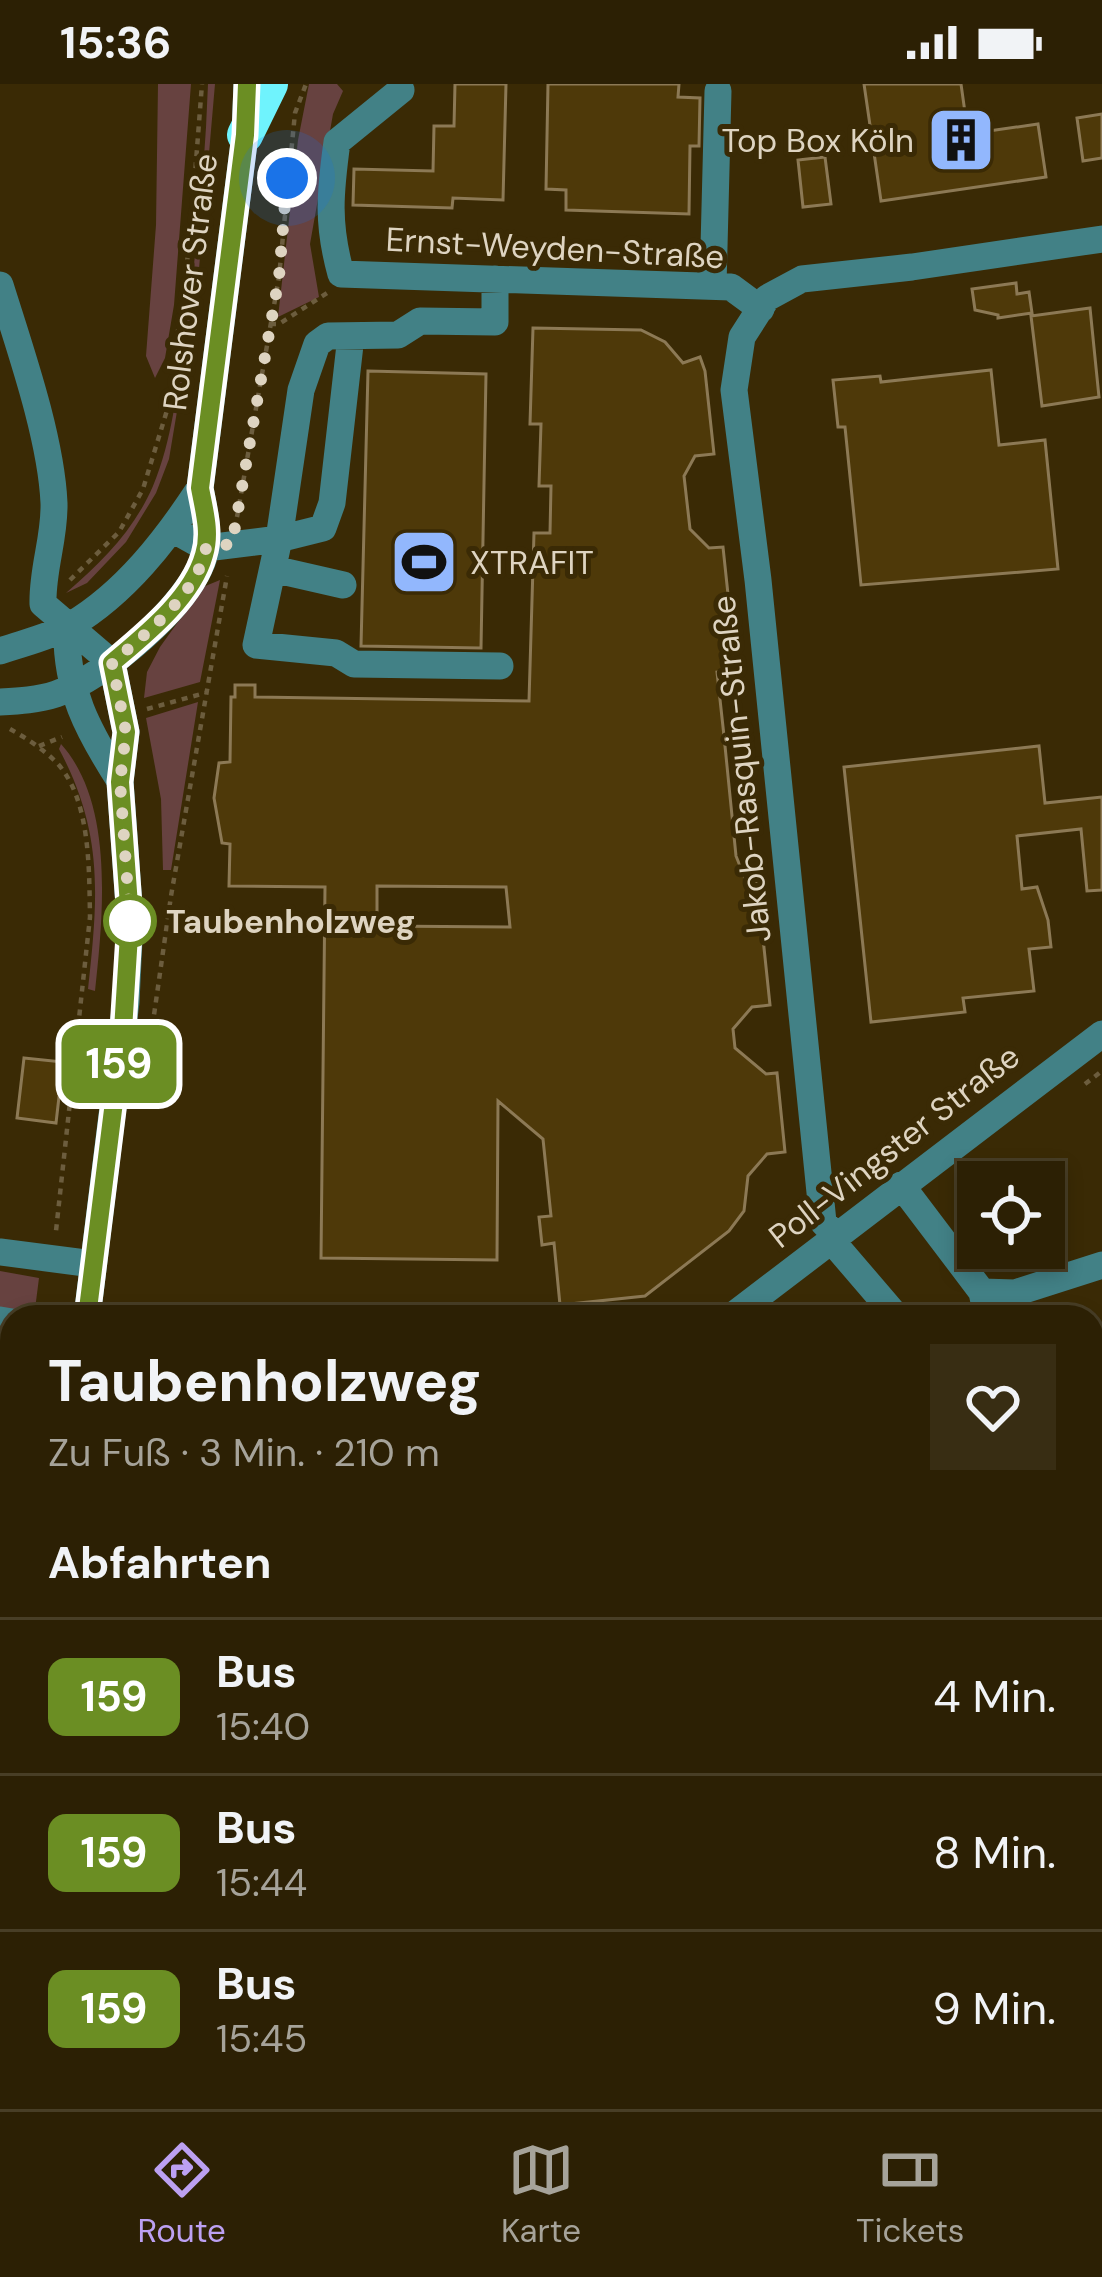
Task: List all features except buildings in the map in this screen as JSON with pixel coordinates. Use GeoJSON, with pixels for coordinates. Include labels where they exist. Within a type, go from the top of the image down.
{"type":"FeatureCollection","features":[{"type":"Feature","properties":{"kind":"highway"},"geometry":{"type":"LineString","coordinates":[[236,84],[245,135]]}},
{"type":"Feature","properties":{"kind":"highway"},"geometry":{"type":"LineString","coordinates":[[245,135],[270,84]]}},
{"type":"Feature","properties":{"kind":"street","name":"Rolshover Straße"},"geometry":{"type":"LineString","coordinates":[[219,546],[207,527],[200,488],[245,135],[247,84]]}},
{"type":"Feature","properties":{"kind":"street","name":"Ernst-Weyden-Straße"},"geometry":{"type":"LineString","coordinates":[[401,90],[337,142],[329,203],[330,233],[341,274],[731,287],[764,303],[802,278],[1102,239]]}},
{"type":"Feature","properties":{"kind":"street"},"geometry":{"type":"LineString","coordinates":[[712,286],[718,91]]}},
{"type":"Feature","properties":{"kind":"street"},"geometry":{"type":"LineString","coordinates":[[495,279],[495,322],[420,321],[398,335],[328,336],[311,357],[301,390],[279,539],[256,645],[336,653],[354,664],[500,666]]}},
{"type":"Feature","properties":{"kind":"street"},"geometry":{"type":"LineString","coordinates":[[0,286],[45,440],[54,501],[52,553],[42,577],[43,604],[112,663],[126,732],[120,782],[130,919],[126,1002],[88,1305]]}},
{"type":"Feature","properties":{"kind":"street","name":"Jakob-Rasquin-Straße"},"geometry":{"type":"LineString","coordinates":[[764,303],[742,337],[734,390],[758,580],[823,1222],[834,1238]]}},
{"type":"Feature","properties":{"kind":"street"},"geometry":{"type":"LineString","coordinates":[[172,529],[219,546],[323,528],[332,503],[352,336]]}},
{"type":"Feature","properties":{"kind":"street","name":"Rolshover Straße"},"geometry":{"type":"LineString","coordinates":[[0,651],[67,628],[116,593],[172,529],[200,488]]}},
{"type":"Feature","properties":{"kind":"street"},"geometry":{"type":"LineString","coordinates":[[0,702],[40,699],[112,663],[150,630],[219,546]]}},
{"type":"Feature","properties":{"kind":"street"},"geometry":{"type":"LineString","coordinates":[[273,568],[344,585]]}},
{"type":"Feature","properties":{"kind":"street"},"geometry":{"type":"LineString","coordinates":[[67,628],[66,656],[86,728],[120,782]]}},
{"type":"Feature","properties":{"kind":"street","name":"Poll-Vingster Straße"},"geometry":{"type":"LineString","coordinates":[[747,1305],[1102,1034]]}},
{"type":"Feature","properties":{"kind":"street"},"geometry":{"type":"LineString","coordinates":[[902,1185],[985,1304],[1102,1264]]}},
{"type":"Feature","properties":{"kind":"street"},"geometry":{"type":"LineString","coordinates":[[834,1238],[887,1305]]}},
{"type":"Feature","properties":{"kind":"street"},"geometry":{"type":"LineString","coordinates":[[0,1252],[93,1264]]}},
{"type":"Feature","properties":{"kind":"path"},"geometry":{"type":"LineString","coordinates":[[43,604],[119,532],[143,489],[168,407],[190,239],[202,84]]}},
{"type":"Feature","properties":{"kind":"path"},"geometry":{"type":"LineString","coordinates":[[146,1062],[219,546],[279,277],[296,113],[306,84]]}},
{"type":"Feature","properties":{"kind":"path"},"geometry":{"type":"LineString","coordinates":[[268,323],[279,324],[299,311]]}},
{"type":"Feature","properties":{"kind":"path"},"geometry":{"type":"LineString","coordinates":[[0,723],[59,764],[73,790],[85,842],[89,917],[60,1168],[56,1259]]}},
{"type":"Feature","properties":{"kind":"shaded area"},"geometry":{"type":"Polygon","coordinates":[[[158,84],[191,84],[174,305],[165,358],[155,378],[146,356],[156,225],[158,84]]]}},
{"type":"Feature","properties":{"kind":"shaded area"},"geometry":{"type":"Polygon","coordinates":[[[208,84],[215,84],[197,292],[169,459],[156,493],[126,542],[87,583],[66,593],[127,531],[153,486],[165,451],[192,278],[208,84]]]}},
{"type":"Feature","properties":{"kind":"shaded area"},"geometry":{"type":"Polygon","coordinates":[[[309,84],[337,84],[343,91],[333,114],[310,244],[319,297],[278,317],[298,140],[309,84]]]}},
{"type":"Feature","properties":{"kind":"shaded area"},"geometry":{"type":"Polygon","coordinates":[[[220,580],[200,682],[144,698],[147,672],[160,647],[203,587],[220,580]]]}},
{"type":"Feature","properties":{"kind":"shaded area"},"geometry":{"type":"Polygon","coordinates":[[[198,702],[171,870],[163,870],[161,799],[146,718],[198,702]]]}},
{"type":"Feature","properties":{"kind":"shaded area"},"geometry":{"type":"Polygon","coordinates":[[[61,744],[78,769],[98,829],[102,896],[95,991],[88,989],[95,895],[91,838],[61,744]]]}},
{"type":"Feature","properties":{"kind":"shaded area"},"geometry":{"type":"Polygon","coordinates":[[[0,1271],[39,1278],[36,1305],[0,1305],[0,1271]]]}},
{"type":"Feature","properties":{"kind":"bus line","name":"159"},"geometry":{"type":"LineString","coordinates":[[89,1305],[123,1030],[130,919],[120,782],[126,732],[112,663],[150,630],[188,586],[204,559],[207,527],[200,488],[245,135],[247,84]]}},
{"type":"Feature","properties":{"kind":"place","name":"Top Box Köln"},"geometry":{"type":"Point","coordinates":[961,140]}},
{"type":"Feature","properties":{"kind":"place","name":"XTRAFIT"},"geometry":{"type":"Point","coordinates":[424,562]}},
{"type":"Feature","properties":{"kind":"place","name":"Taubenholzweg"},"geometry":{"type":"Point","coordinates":[130,921]}},
{"type":"Feature","properties":{"kind":"route"},"geometry":{"type":"LineString","coordinates":[[130,921],[120,782],[126,732],[112,663],[150,630],[188,586],[206,548],[232,544],[279,277],[287,178]]}}]}
